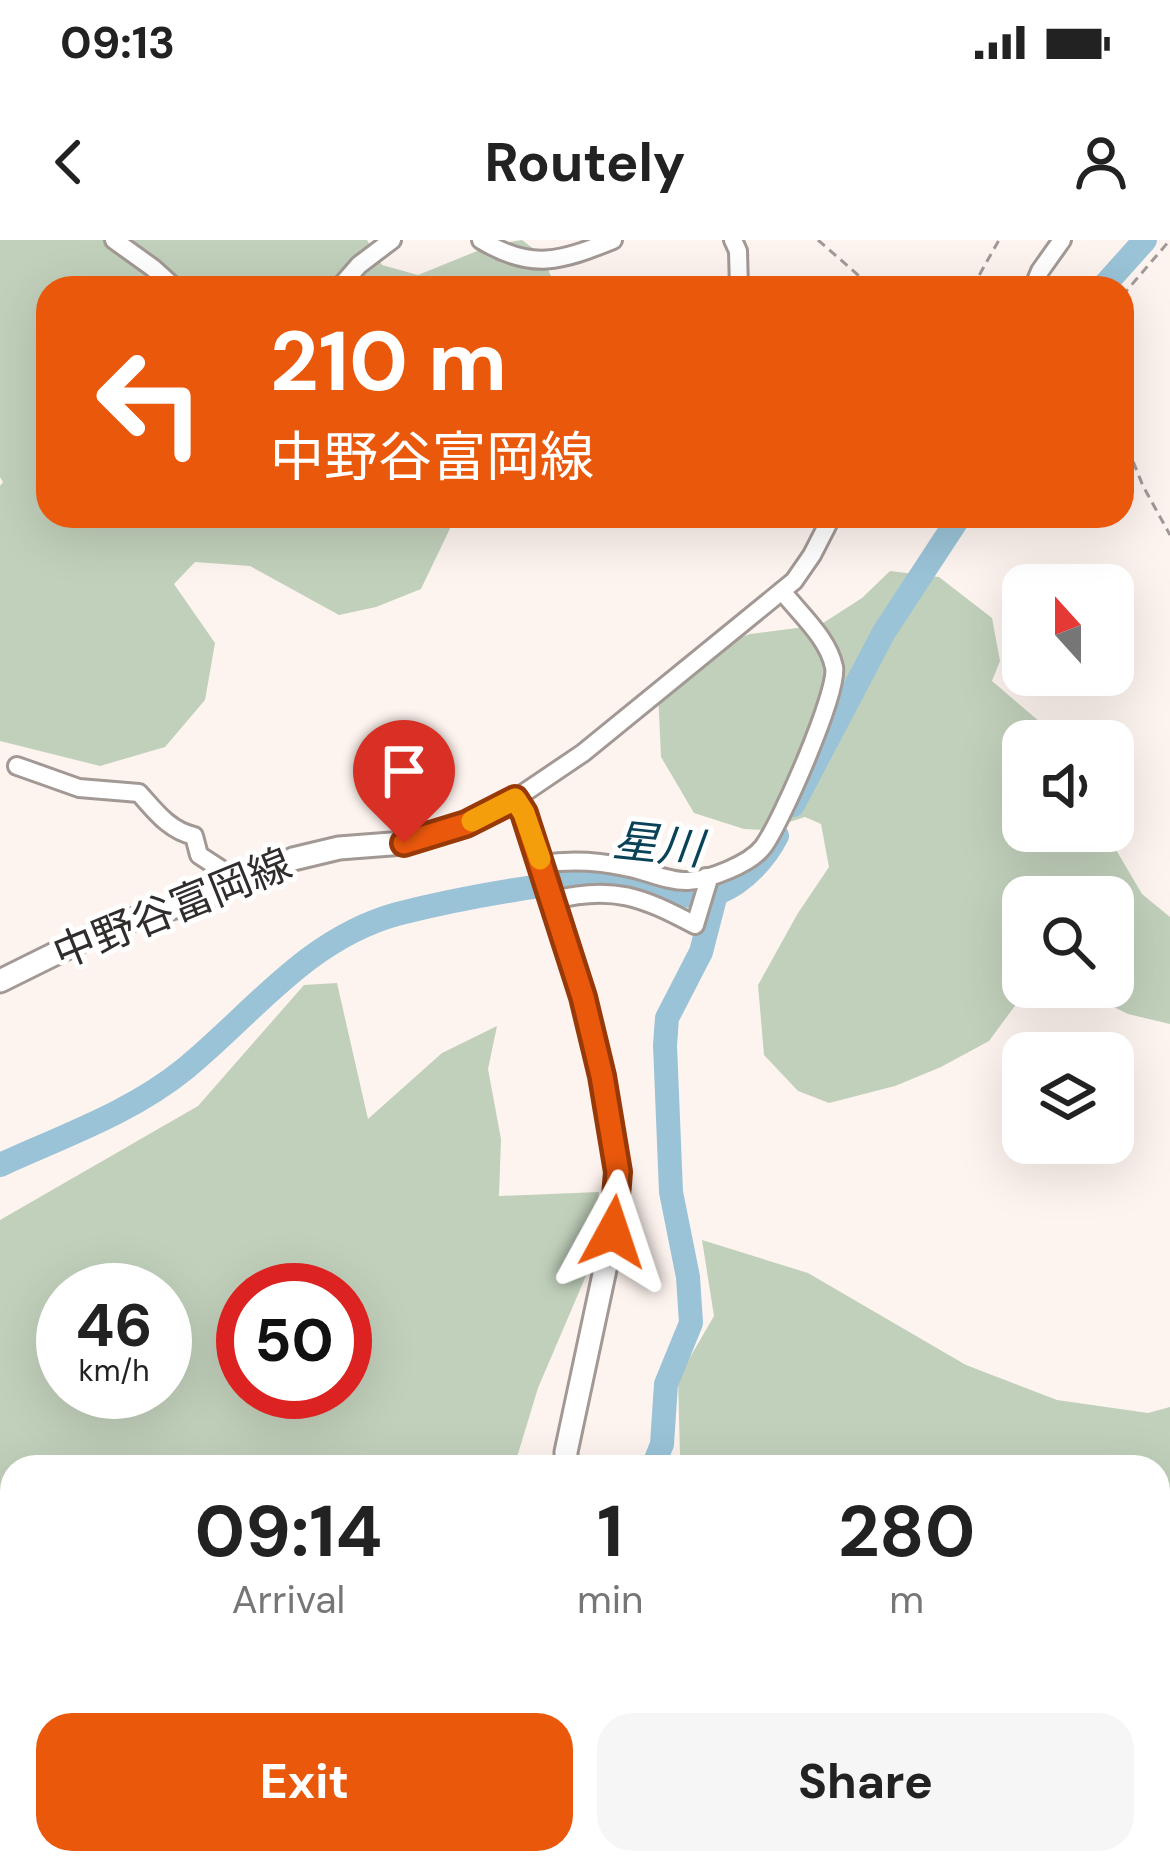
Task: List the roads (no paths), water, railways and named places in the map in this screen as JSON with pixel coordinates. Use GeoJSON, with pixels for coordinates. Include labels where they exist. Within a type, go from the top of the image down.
{"type":"FeatureCollection","features":[{"type":"Feature","properties":{"kind":"main road"},"geometry":{"type":"LineString","coordinates":[[515,799],[543,867],[593,1036],[618,1172],[613,1232],[566,1455]]}},
{"type":"Feature","properties":{"kind":"main road","name":"中野谷富岡線"},"geometry":{"type":"LineString","coordinates":[[0,980],[109,927],[231,887],[293,859],[315,852],[404,843],[466,824],[515,799]]}},
{"type":"Feature","properties":{"kind":"street"},"geometry":{"type":"LineString","coordinates":[[114,240],[161,276]]}},
{"type":"Feature","properties":{"kind":"street"},"geometry":{"type":"LineString","coordinates":[[349,276],[392,240]]}},
{"type":"Feature","properties":{"kind":"street"},"geometry":{"type":"LineString","coordinates":[[481,240],[522,260],[552,261],[613,240]]}},
{"type":"Feature","properties":{"kind":"street"},"geometry":{"type":"LineString","coordinates":[[733,240],[739,276]]}},
{"type":"Feature","properties":{"kind":"street"},"geometry":{"type":"LineString","coordinates":[[1038,276],[1061,240]]}},
{"type":"Feature","properties":{"kind":"street"},"geometry":{"type":"LineString","coordinates":[[515,799],[583,753],[782,592],[812,555],[826,528]]}},
{"type":"Feature","properties":{"kind":"street"},"geometry":{"type":"LineString","coordinates":[[543,867],[568,860],[623,866],[686,882],[707,880],[761,850],[800,774],[836,672],[827,647],[782,592]]}},
{"type":"Feature","properties":{"kind":"street"},"geometry":{"type":"LineString","coordinates":[[17,766],[79,788],[139,793],[178,832],[194,836],[199,855],[219,868],[231,887]]}},
{"type":"Feature","properties":{"kind":"street"},"geometry":{"type":"LineString","coordinates":[[552,897],[617,892],[695,925],[707,880]]}},
{"type":"Feature","properties":{"kind":"waterway","name":"星川"},"geometry":{"type":"LineString","coordinates":[[1113,276],[1145,240]]}},
{"type":"Feature","properties":{"kind":"waterway","name":"星川"},"geometry":{"type":"LineString","coordinates":[[793,805],[884,632],[952,528]]}},
{"type":"Feature","properties":{"kind":"waterway","name":"星川"},"geometry":{"type":"LineString","coordinates":[[0,1165],[96,1122],[165,1084],[283,979],[365,925],[450,902],[588,878],[706,896],[745,876],[777,836]]}},
{"type":"Feature","properties":{"kind":"waterway"},"geometry":{"type":"LineString","coordinates":[[658,1455],[666,1384],[691,1323],[688,1277],[671,1192],[667,1018],[701,952],[716,894]]}}]}
